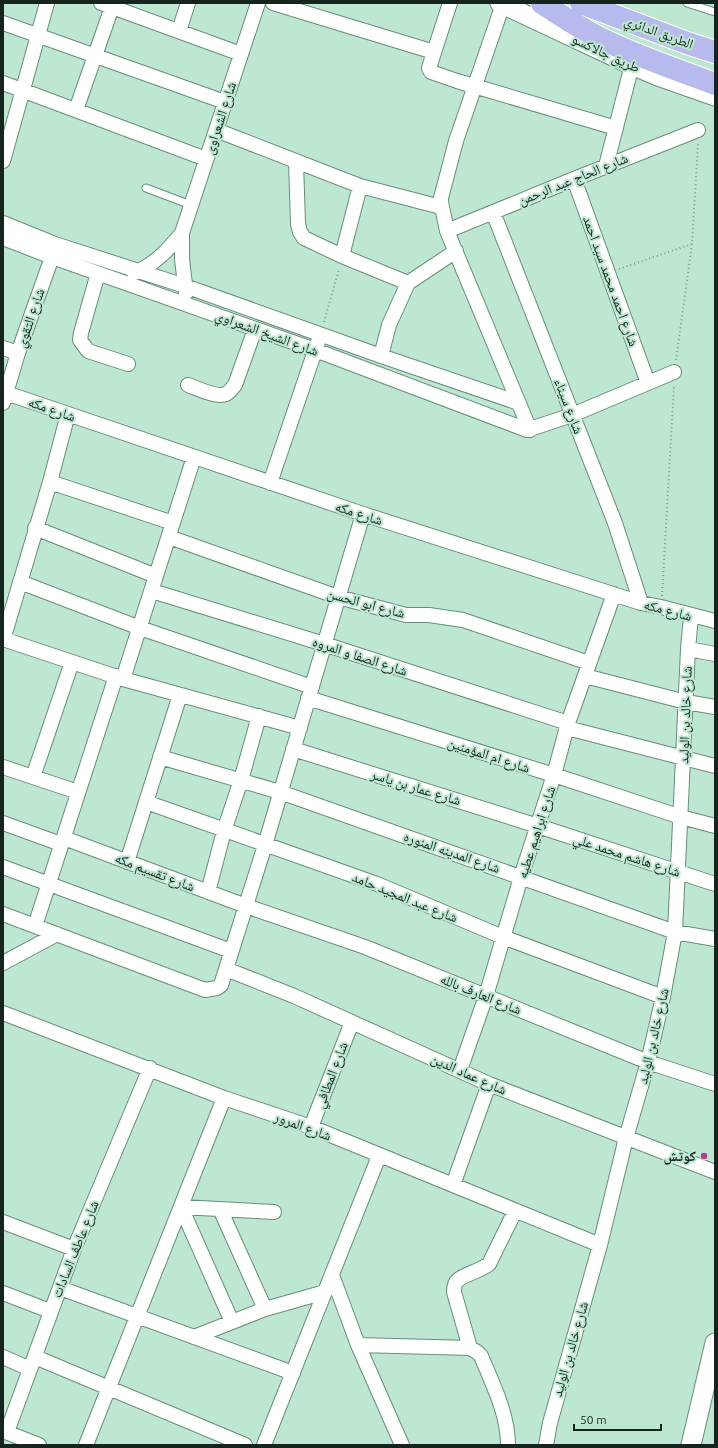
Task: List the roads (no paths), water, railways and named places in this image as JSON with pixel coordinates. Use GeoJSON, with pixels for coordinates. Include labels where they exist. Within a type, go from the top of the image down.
{"type":"FeatureCollection","features":[{"type":"Feature","properties":{"kind":"highway"},"geometry":{"type":"LineString","coordinates":[[542,3],[580,28],[604,40],[715,84]]}},
{"type":"Feature","properties":{"kind":"highway","name":"الطريق الدائري"},"geometry":{"type":"LineString","coordinates":[[581,3],[715,52]]}},
{"type":"Feature","properties":{"kind":"street"},"geometry":{"type":"LineString","coordinates":[[4,154],[47,3]]}},
{"type":"Feature","properties":{"kind":"street"},"geometry":{"type":"LineString","coordinates":[[179,31],[188,3]]}},
{"type":"Feature","properties":{"kind":"street","name":"شارع الشعراوى"},"geometry":{"type":"LineString","coordinates":[[189,305],[182,260],[182,233],[258,3]]}},
{"type":"Feature","properties":{"kind":"street"},"geometry":{"type":"LineString","coordinates":[[273,3],[434,52]]}},
{"type":"Feature","properties":{"kind":"street"},"geometry":{"type":"LineString","coordinates":[[450,3],[429,68],[431,72],[616,128]]}},
{"type":"Feature","properties":{"kind":"street"},"geometry":{"type":"LineString","coordinates":[[501,4],[456,141],[441,198],[441,207],[447,231],[530,430],[572,415],[674,372]]}},
{"type":"Feature","properties":{"kind":"street","name":"طريق جالاكسو"},"geometry":{"type":"LineString","coordinates":[[501,4],[632,65],[658,76],[715,96]]}},
{"type":"Feature","properties":{"kind":"street"},"geometry":{"type":"LineString","coordinates":[[76,110],[95,57],[107,5],[241,54]]}},
{"type":"Feature","properties":{"kind":"street"},"geometry":{"type":"LineString","coordinates":[[3,23],[225,102]]}},
{"type":"Feature","properties":{"kind":"street"},"geometry":{"type":"LineString","coordinates":[[606,166],[632,65]]}},
{"type":"Feature","properties":{"kind":"street"},"geometry":{"type":"LineString","coordinates":[[3,83],[206,159]]}},
{"type":"Feature","properties":{"kind":"street"},"geometry":{"type":"LineString","coordinates":[[216,130],[360,186],[441,207]]}},
{"type":"Feature","properties":{"kind":"street","name":"شارع الحاج عبد الرحمن"},"geometry":{"type":"LineString","coordinates":[[447,231],[574,178],[698,130]]}},
{"type":"Feature","properties":{"kind":"street"},"geometry":{"type":"LineString","coordinates":[[296,162],[298,224],[300,232],[304,238],[342,256],[408,283]]}},
{"type":"Feature","properties":{"kind":"street","name":"شارع احمد محمد سيد احمد"},"geometry":{"type":"LineString","coordinates":[[574,178],[648,383]]}},
{"type":"Feature","properties":{"kind":"street"},"geometry":{"type":"LineString","coordinates":[[342,256],[360,186]]}},
{"type":"Feature","properties":{"kind":"street","name":"شارع سيناء"},"geometry":{"type":"LineString","coordinates":[[493,212],[615,523],[641,603]]}},
{"type":"Feature","properties":{"kind":"street","name":"شارع الشيخ الشعراوي"},"geometry":{"type":"LineString","coordinates":[[3,223],[55,244],[185,286],[381,356],[519,403]]}},
{"type":"Feature","properties":{"kind":"street","name":"شارع الشعراوى"},"geometry":{"type":"LineString","coordinates":[[118,279],[139,271],[155,261],[170,248],[182,233]]}},
{"type":"Feature","properties":{"kind":"street","name":"شارع الشيخ الشعراوي"},"geometry":{"type":"LineString","coordinates":[[3,238],[52,257],[118,279],[315,350],[530,430]]}},
{"type":"Feature","properties":{"kind":"street"},"geometry":{"type":"LineString","coordinates":[[381,356],[389,325],[408,283],[456,251]]}},
{"type":"Feature","properties":{"kind":"street","name":"شارع التقوي"},"geometry":{"type":"LineString","coordinates":[[5,398],[18,353],[52,257]]}},
{"type":"Feature","properties":{"kind":"street"},"geometry":{"type":"LineString","coordinates":[[98,273],[80,340],[88,351],[128,364]]}},
{"type":"Feature","properties":{"kind":"street"},"geometry":{"type":"LineString","coordinates":[[188,385],[216,395],[225,395],[230,391],[235,385],[255,329]]}},
{"type":"Feature","properties":{"kind":"street"},"geometry":{"type":"LineString","coordinates":[[270,483],[320,334]]}},
{"type":"Feature","properties":{"kind":"street"},"geometry":{"type":"LineString","coordinates":[[3,348],[18,353]]}},
{"type":"Feature","properties":{"kind":"street","name":"شارع مكه"},"geometry":{"type":"LineString","coordinates":[[5,398],[68,414],[363,514],[641,603],[715,621]]}},
{"type":"Feature","properties":{"kind":"street"},"geometry":{"type":"LineString","coordinates":[[68,414],[50,482],[3,640],[120,678],[300,728]]}},
{"type":"Feature","properties":{"kind":"street"},"geometry":{"type":"LineString","coordinates":[[35,926],[78,792],[140,628],[194,457]]}},
{"type":"Feature","properties":{"kind":"street"},"geometry":{"type":"LineString","coordinates":[[50,482],[173,523]]}},
{"type":"Feature","properties":{"kind":"street"},"geometry":{"type":"LineString","coordinates":[[3,914],[205,990],[217,988],[221,985],[265,845],[363,514]]}},
{"type":"Feature","properties":{"kind":"street"},"geometry":{"type":"LineString","coordinates":[[36,528],[156,576]]}},
{"type":"Feature","properties":{"kind":"street","name":"شارع ابو الحسن"},"geometry":{"type":"LineString","coordinates":[[169,537],[338,597],[406,615],[429,615],[463,620],[587,670],[686,702],[715,707]]}},
{"type":"Feature","properties":{"kind":"street","name":"شارع ام المؤمنين"},"geometry":{"type":"LineString","coordinates":[[20,582],[310,692],[554,776],[681,818],[715,826]]}},
{"type":"Feature","properties":{"kind":"street","name":"شارع الصفا و المروه"},"geometry":{"type":"LineString","coordinates":[[152,591],[324,644],[567,726],[684,759],[715,766]]}},
{"type":"Feature","properties":{"kind":"street","name":"شارع ابراهيم عطيه"},"geometry":{"type":"LineString","coordinates":[[460,1070],[486,996],[521,877],[554,776],[567,726],[614,594]]}},
{"type":"Feature","properties":{"kind":"street","name":"شارع خالد بن الوليد"},"geometry":{"type":"LineString","coordinates":[[546,1445],[550,1423],[600,1245],[626,1138],[648,1062],[663,997],[675,932],[688,649],[691,616]]}},
{"type":"Feature","properties":{"kind":"street"},"geometry":{"type":"LineString","coordinates":[[688,649],[715,654]]}},
{"type":"Feature","properties":{"kind":"street"},"geometry":{"type":"LineString","coordinates":[[33,777],[72,662]]}},
{"type":"Feature","properties":{"kind":"street"},"geometry":{"type":"LineString","coordinates":[[127,862],[180,695]]}},
{"type":"Feature","properties":{"kind":"street"},"geometry":{"type":"LineString","coordinates":[[208,892],[224,831],[241,780],[258,716]]}},
{"type":"Feature","properties":{"kind":"street","name":"شارع عمار بن ياسر"},"geometry":{"type":"LineString","coordinates":[[293,749],[538,826]]}},
{"type":"Feature","properties":{"kind":"street","name":"شارع المدينه المنوره"},"geometry":{"type":"LineString","coordinates":[[160,757],[280,792],[675,932],[715,939]]}},
{"type":"Feature","properties":{"kind":"street"},"geometry":{"type":"LineString","coordinates":[[3,767],[78,792]]}},
{"type":"Feature","properties":{"kind":"street","name":"شارع عبد المجيد حامد"},"geometry":{"type":"LineString","coordinates":[[146,802],[224,831],[377,884],[503,938],[663,997]]}},
{"type":"Feature","properties":{"kind":"street","name":"شارع تقسيم مكه"},"geometry":{"type":"LineString","coordinates":[[3,823],[127,862],[246,906]]}},
{"type":"Feature","properties":{"kind":"street","name":"شارع هاشم محمد علي"},"geometry":{"type":"LineString","coordinates":[[538,826],[715,884]]}},
{"type":"Feature","properties":{"kind":"street"},"geometry":{"type":"LineString","coordinates":[[3,867],[231,951]]}},
{"type":"Feature","properties":{"kind":"street","name":"شارع العارف بالله"},"geometry":{"type":"LineString","coordinates":[[246,906],[365,947],[648,1062],[715,1084]]}},
{"type":"Feature","properties":{"kind":"street"},"geometry":{"type":"LineString","coordinates":[[3,963],[57,934]]}},
{"type":"Feature","properties":{"kind":"street","name":"شارع عماد الدين"},"geometry":{"type":"LineString","coordinates":[[226,969],[294,996],[489,1084],[715,1172]]}},
{"type":"Feature","properties":{"kind":"street","name":"شارع المرور"},"geometry":{"type":"LineString","coordinates":[[3,1013],[150,1068],[224,1098],[311,1128],[600,1245]]}},
{"type":"Feature","properties":{"kind":"street","name":"شارع المطافي"},"geometry":{"type":"LineString","coordinates":[[311,1128],[352,1022]]}},
{"type":"Feature","properties":{"kind":"street","name":"شارع عاطف السادات"},"geometry":{"type":"LineString","coordinates":[[5,1432],[74,1249],[150,1068]]}},
{"type":"Feature","properties":{"kind":"street"},"geometry":{"type":"LineString","coordinates":[[453,1185],[489,1084]]}},
{"type":"Feature","properties":{"kind":"street"},"geometry":{"type":"LineString","coordinates":[[86,1445],[224,1098]]}},
{"type":"Feature","properties":{"kind":"street"},"geometry":{"type":"LineString","coordinates":[[264,1445],[379,1156]]}},
{"type":"Feature","properties":{"kind":"street"},"geometry":{"type":"LineString","coordinates":[[180,1207],[274,1212]]}},
{"type":"Feature","properties":{"kind":"street"},"geometry":{"type":"LineString","coordinates":[[180,1207],[232,1322]]}},
{"type":"Feature","properties":{"kind":"street"},"geometry":{"type":"LineString","coordinates":[[220,1209],[265,1309]]}},
{"type":"Feature","properties":{"kind":"street"},"geometry":{"type":"LineString","coordinates":[[470,1348],[454,1292],[455,1284],[458,1280],[481,1270],[489,1264],[515,1210]]}},
{"type":"Feature","properties":{"kind":"street"},"geometry":{"type":"LineString","coordinates":[[3,1222],[74,1249]]}},
{"type":"Feature","properties":{"kind":"street"},"geometry":{"type":"LineString","coordinates":[[332,1275],[358,1345],[402,1445]]}},
{"type":"Feature","properties":{"kind":"street"},"geometry":{"type":"LineString","coordinates":[[60,1288],[292,1373]]}},
{"type":"Feature","properties":{"kind":"street"},"geometry":{"type":"LineString","coordinates":[[3,1292],[50,1311]]}},
{"type":"Feature","properties":{"kind":"street"},"geometry":{"type":"LineString","coordinates":[[194,1337],[265,1309],[325,1292]]}},
{"type":"Feature","properties":{"kind":"street"},"geometry":{"type":"LineString","coordinates":[[691,1445],[715,1343]]}},
{"type":"Feature","properties":{"kind":"street"},"geometry":{"type":"LineString","coordinates":[[358,1345],[470,1348],[478,1352],[481,1356],[506,1419],[508,1445]]}},
{"type":"Feature","properties":{"kind":"street"},"geometry":{"type":"LineString","coordinates":[[3,1357],[32,1363],[108,1388],[245,1445]]}},
{"type":"Feature","properties":{"kind":"street"},"geometry":{"type":"LineString","coordinates":[[5,1432],[39,1445]]}},
{"type":"Feature","properties":{"kind":"lane"},"geometry":{"type":"LineString","coordinates":[[687,3],[715,12]]}},
{"type":"Feature","properties":{"kind":"lane"},"geometry":{"type":"LineString","coordinates":[[146,188],[191,205]]}},
{"type":"Feature","properties":{"kind":"place","name":"كوتش"},"geometry":{"type":"Point","coordinates":[704,1156]}}]}
